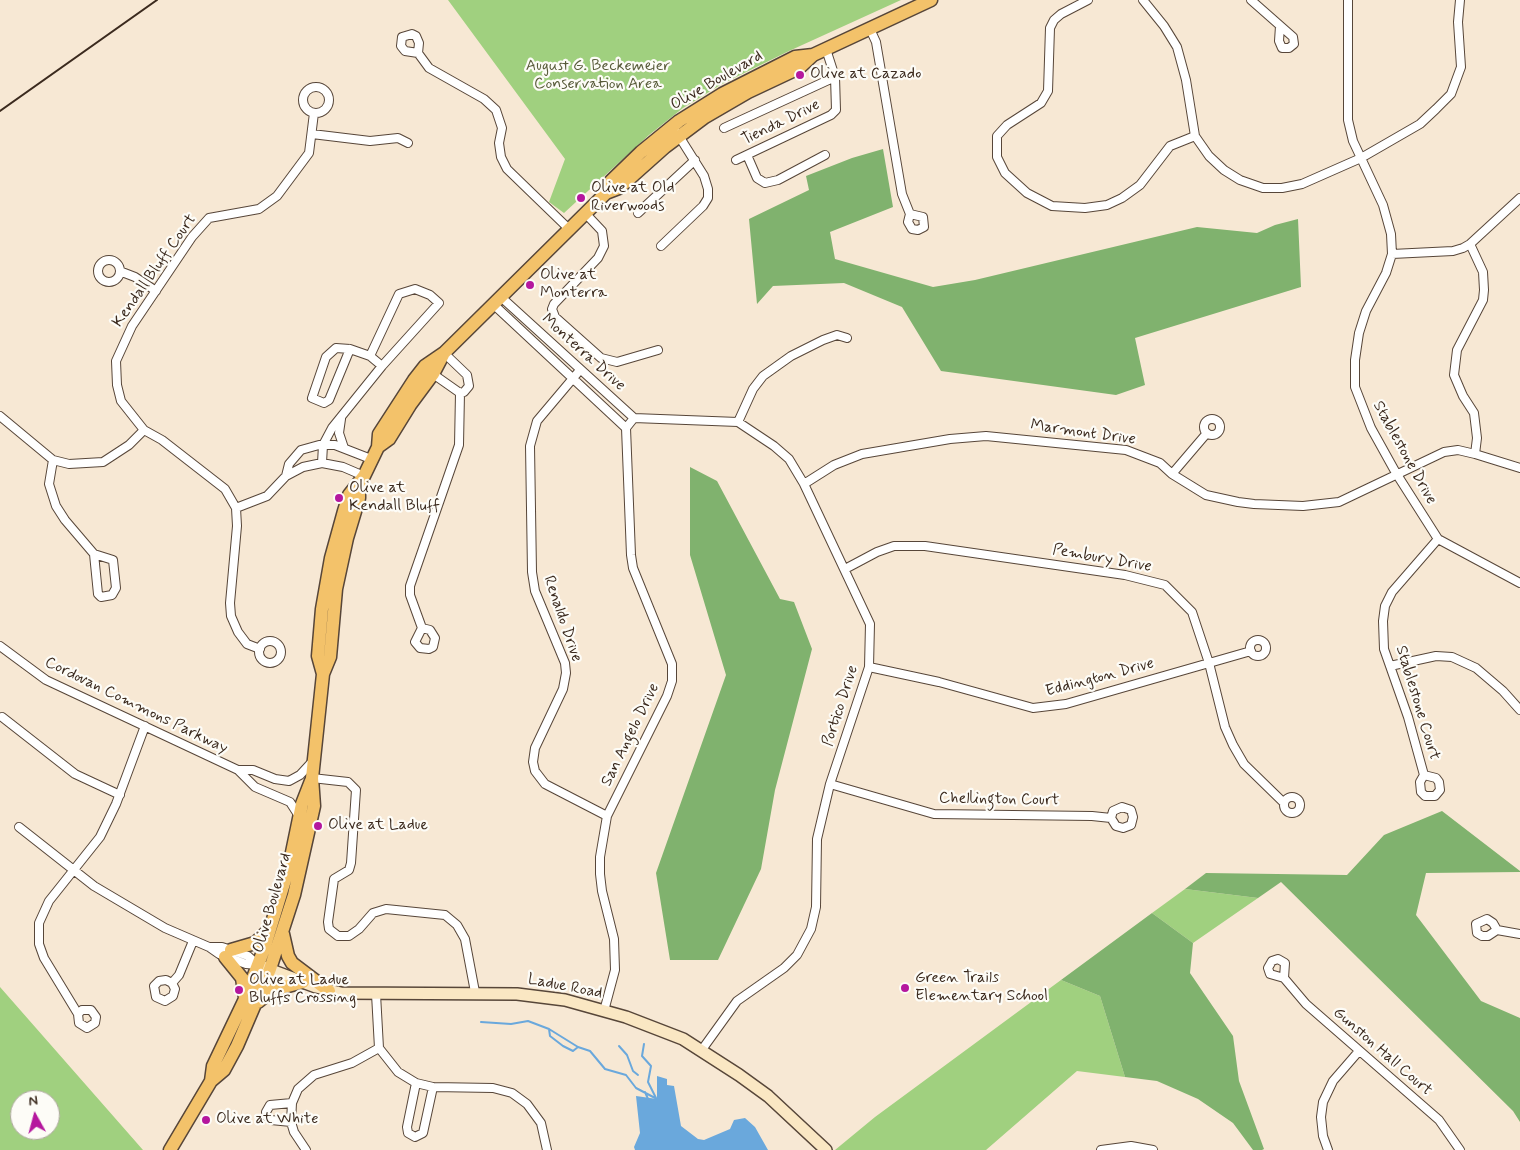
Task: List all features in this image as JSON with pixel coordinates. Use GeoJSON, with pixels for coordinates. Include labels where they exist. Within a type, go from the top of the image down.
{"type":"FeatureCollection","features":[{"type":"Feature","properties":{"kind":"main road","name":"Olive Boulevard"},"geometry":{"type":"LineString","coordinates":[[277,929],[302,804],[312,778],[323,674],[330,657],[336,589],[347,538],[359,498],[361,479],[378,447],[379,434],[402,397],[425,366],[444,353],[585,213],[606,193],[619,188],[676,131],[800,68],[813,55],[931,0]]}},
{"type":"Feature","properties":{"kind":"main road","name":"Olive Boulevard"},"geometry":{"type":"LineString","coordinates":[[378,447],[389,439],[410,405],[434,374],[444,353]]}},
{"type":"Feature","properties":{"kind":"main road","name":"Olive Boulevard"},"geometry":{"type":"LineString","coordinates":[[170,1150],[211,1081],[213,1066],[250,1001],[264,967],[300,870],[314,806],[312,778]]}},
{"type":"Feature","properties":{"kind":"main road"},"geometry":{"type":"LineString","coordinates":[[303,982],[273,990],[250,1001],[242,978],[228,953],[255,943],[277,929],[292,963],[329,991]]}},
{"type":"Feature","properties":{"kind":"main road","name":"Ladue Road"},"geometry":{"type":"LineString","coordinates":[[264,967],[329,991],[376,994],[475,992],[517,994],[565,1000],[604,1010],[683,1040],[701,1051],[768,1096],[826,1150]]}},
{"type":"Feature","properties":{"kind":"street"},"geometry":{"type":"LineString","coordinates":[[1088,0],[1069,9],[1054,20],[1049,37],[1048,92],[1041,103],[1007,125],[997,136],[997,157],[1005,173],[1037,200],[1052,206],[1085,208],[1107,205],[1122,198],[1140,185],[1170,146],[1195,136]]}},
{"type":"Feature","properties":{"kind":"street"},"geometry":{"type":"LineString","coordinates":[[1143,0],[1164,26],[1177,47],[1186,80],[1195,136],[1209,156],[1224,170],[1240,180],[1263,188],[1282,188],[1302,184],[1360,158],[1420,124],[1451,94],[1460,66],[1458,22],[1460,0]]}},
{"type":"Feature","properties":{"kind":"street"},"geometry":{"type":"LineString","coordinates":[[1251,0],[1280,26]]}},
{"type":"Feature","properties":{"kind":"street","name":"Stablestone Drive"},"geometry":{"type":"LineString","coordinates":[[1348,0],[1348,120],[1353,142],[1383,205],[1391,234],[1392,254],[1386,273],[1366,311],[1359,333],[1354,374],[1363,409],[1396,473],[1438,539],[1520,583]]}},
{"type":"Feature","properties":{"kind":"street"},"geometry":{"type":"LineString","coordinates":[[870,29],[876,42],[900,185],[910,214]]}},
{"type":"Feature","properties":{"kind":"street","name":"Tienda Drive"},"geometry":{"type":"LineString","coordinates":[[736,160],[830,115],[836,110],[836,77],[826,49]]}},
{"type":"Feature","properties":{"kind":"street"},"geometry":{"type":"LineString","coordinates":[[418,53],[429,68],[484,99],[496,110],[502,128],[499,143],[504,163],[527,190],[569,229]]}},
{"type":"Feature","properties":{"kind":"street"},"geometry":{"type":"LineString","coordinates":[[724,128],[836,77]]}},
{"type":"Feature","properties":{"kind":"street","name":"Kendall Bluff Court"},"geometry":{"type":"LineString","coordinates":[[260,649],[247,644],[238,632],[231,616],[230,603],[238,526],[236,508],[225,488],[162,440],[144,430],[121,400],[117,385],[116,361],[132,326],[192,237],[209,218],[259,209],[277,196],[309,153],[314,112]]}},
{"type":"Feature","properties":{"kind":"street"},"geometry":{"type":"LineString","coordinates":[[661,246],[703,206],[708,198],[708,189],[704,176],[676,131]]}},
{"type":"Feature","properties":{"kind":"street"},"geometry":{"type":"LineString","coordinates":[[312,134],[370,141],[398,138],[408,143]]}},
{"type":"Feature","properties":{"kind":"street"},"geometry":{"type":"LineString","coordinates":[[746,155],[757,178],[765,183],[778,180],[825,155]]}},
{"type":"Feature","properties":{"kind":"street"},"geometry":{"type":"LineString","coordinates":[[638,213],[695,160]]}},
{"type":"Feature","properties":{"kind":"street"},"geometry":{"type":"LineString","coordinates":[[1392,254],[1453,250],[1470,244],[1520,198]]}},
{"type":"Feature","properties":{"kind":"street"},"geometry":{"type":"LineString","coordinates":[[585,213],[602,231],[604,246],[598,258],[554,304],[552,309],[556,317],[601,358],[616,362],[658,350]]}},
{"type":"Feature","properties":{"kind":"street"},"geometry":{"type":"LineString","coordinates":[[1470,244],[1483,272],[1483,300],[1457,350],[1454,375],[1463,396],[1474,413],[1478,438],[1475,454]]}},
{"type":"Feature","properties":{"kind":"street"},"geometry":{"type":"LineString","coordinates":[[122,272],[135,277],[156,291]]}},
{"type":"Feature","properties":{"kind":"street"},"geometry":{"type":"LineString","coordinates":[[322,462],[323,445],[332,428],[382,366],[438,303],[435,299],[415,289],[399,294],[370,356]]}},
{"type":"Feature","properties":{"kind":"street","name":"Monterra Drive"},"geometry":{"type":"LineString","coordinates":[[497,300],[634,418]]}},
{"type":"Feature","properties":{"kind":"street","name":"Monterra Drive"},"geometry":{"type":"LineString","coordinates":[[497,300],[573,378],[626,428]]}},
{"type":"Feature","properties":{"kind":"street"},"geometry":{"type":"LineString","coordinates":[[626,428],[634,418],[738,422],[753,389],[762,376],[791,356],[823,340],[838,335],[847,338]]}},
{"type":"Feature","properties":{"kind":"street"},"geometry":{"type":"LineString","coordinates":[[350,349],[329,400],[324,403],[312,398],[330,350],[336,348],[350,349],[370,356],[382,366]]}},
{"type":"Feature","properties":{"kind":"street"},"geometry":{"type":"LineString","coordinates":[[444,353],[470,379],[467,390],[460,394]]}},
{"type":"Feature","properties":{"kind":"street","name":"Renaldo Drive"},"geometry":{"type":"LineString","coordinates":[[580,370],[537,421],[530,446],[532,572],[535,591],[562,654],[566,673],[563,689],[535,748],[533,762],[539,777],[546,784],[607,816]]}},
{"type":"Feature","properties":{"kind":"street"},"geometry":{"type":"LineString","coordinates":[[434,374],[460,394]]}},
{"type":"Feature","properties":{"kind":"street"},"geometry":{"type":"LineString","coordinates":[[422,628],[410,595],[410,586],[459,445],[460,394]]}},
{"type":"Feature","properties":{"kind":"street"},"geometry":{"type":"LineString","coordinates":[[0,416],[53,460],[84,464],[103,462],[129,445],[144,430]]}},
{"type":"Feature","properties":{"kind":"street"},"geometry":{"type":"LineString","coordinates":[[342,416],[339,433],[344,448]]}},
{"type":"Feature","properties":{"kind":"street","name":"Portico Drive"},"geometry":{"type":"LineString","coordinates":[[701,1051],[737,1001],[784,968],[806,941],[816,907],[817,839],[830,784],[869,667],[870,624],[804,484],[789,459],[774,446],[738,422]]}},
{"type":"Feature","properties":{"kind":"street","name":"San Angelo Drive"},"geometry":{"type":"LineString","coordinates":[[604,1010],[615,970],[614,939],[602,891],[600,874],[600,858],[607,816],[670,689],[672,680],[672,664],[633,568],[630,555],[626,428]]}},
{"type":"Feature","properties":{"kind":"street"},"geometry":{"type":"LineString","coordinates":[[1172,474],[1207,433]]}},
{"type":"Feature","properties":{"kind":"street","name":"Marmont Drive"},"geometry":{"type":"LineString","coordinates":[[804,484],[828,468],[862,454],[950,439],[986,436],[1126,450],[1160,463],[1172,474],[1206,495],[1238,502],[1302,506],[1339,502],[1396,473],[1444,452],[1458,450],[1520,468]]}},
{"type":"Feature","properties":{"kind":"street"},"geometry":{"type":"LineString","coordinates":[[286,476],[289,464],[301,450],[323,445],[335,445],[372,459]]}},
{"type":"Feature","properties":{"kind":"street"},"geometry":{"type":"LineString","coordinates":[[53,460],[49,484],[56,506],[94,554],[113,560],[116,583],[114,592],[106,597],[101,597],[96,590],[94,554]]}},
{"type":"Feature","properties":{"kind":"street"},"geometry":{"type":"LineString","coordinates":[[236,508],[267,496],[286,476],[303,467],[322,462],[343,467],[361,479]]}},
{"type":"Feature","properties":{"kind":"street","name":"Stablestone Court"},"geometry":{"type":"LineString","coordinates":[[1424,775],[1408,717],[1384,649],[1385,606],[1392,592],[1438,539]]}},
{"type":"Feature","properties":{"kind":"street","name":"Pembury Drive"},"geometry":{"type":"LineString","coordinates":[[845,569],[877,552],[894,546],[908,545],[1125,575],[1155,582],[1173,590],[1192,612],[1209,663],[1225,727],[1233,745],[1244,764],[1284,803]]}},
{"type":"Feature","properties":{"kind":"street","name":"Cordovan Commons Parkway"},"geometry":{"type":"LineString","coordinates":[[0,646],[46,680],[238,770],[255,788],[290,802],[298,810],[300,817]]}},
{"type":"Feature","properties":{"kind":"street","name":"Eddington Drive"},"geometry":{"type":"LineString","coordinates":[[869,667],[939,682],[1033,708],[1066,704],[1251,651]]}},
{"type":"Feature","properties":{"kind":"street"},"geometry":{"type":"LineString","coordinates":[[1390,666],[1436,656],[1452,656],[1476,668],[1503,691],[1520,710]]}},
{"type":"Feature","properties":{"kind":"street"},"geometry":{"type":"LineString","coordinates":[[1,715],[76,774],[120,795]]}},
{"type":"Feature","properties":{"kind":"street"},"geometry":{"type":"LineString","coordinates":[[78,1014],[44,958],[38,933],[42,913],[100,837],[120,795],[146,726]]}},
{"type":"Feature","properties":{"kind":"street","name":"Cordovan Commons Parkway"},"geometry":{"type":"LineString","coordinates":[[238,770],[253,770],[275,779],[290,781],[300,775],[315,758]]}},
{"type":"Feature","properties":{"kind":"street"},"geometry":{"type":"LineString","coordinates":[[312,778],[348,782],[356,790],[351,863],[349,870],[334,879],[328,922],[329,929],[338,936],[349,936],[359,929],[373,913],[386,909],[445,915],[457,925],[466,939],[475,992]]}},
{"type":"Feature","properties":{"kind":"street","name":"Chellington Court"},"geometry":{"type":"LineString","coordinates":[[830,784],[934,814],[1092,816],[1111,818]]}},
{"type":"Feature","properties":{"kind":"street"},"geometry":{"type":"LineString","coordinates":[[19,828],[109,896],[165,928],[193,941],[228,953],[246,964],[264,967]]}},
{"type":"Feature","properties":{"kind":"street"},"geometry":{"type":"LineString","coordinates":[[1497,930],[1520,934]]}},
{"type":"Feature","properties":{"kind":"street"},"geometry":{"type":"LineString","coordinates":[[172,983],[179,974],[193,941]]}},
{"type":"Feature","properties":{"kind":"street","name":"Gunston Hall Court"},"geometry":{"type":"LineString","coordinates":[[1284,978],[1306,1004],[1439,1120],[1459,1149]]}},
{"type":"Feature","properties":{"kind":"street"},"geometry":{"type":"LineString","coordinates":[[376,994],[378,1048],[398,1072],[416,1083],[433,1087],[493,1088],[512,1093],[527,1104],[541,1123],[547,1150]]}},
{"type":"Feature","properties":{"kind":"street"},"geometry":{"type":"LineString","coordinates":[[306,1150],[294,1132],[291,1122],[292,1103],[298,1089],[314,1075],[352,1063],[378,1048]]}},
{"type":"Feature","properties":{"kind":"street"},"geometry":{"type":"LineString","coordinates":[[1328,1150],[1323,1136],[1321,1117],[1323,1102],[1333,1081],[1359,1051]]}},
{"type":"Feature","properties":{"kind":"street"},"geometry":{"type":"LineString","coordinates":[[416,1083],[407,1126],[408,1133],[415,1137],[423,1133],[433,1087]]}},
{"type":"Feature","properties":{"kind":"street"},"geometry":{"type":"LineString","coordinates":[[291,1122],[272,1120],[267,1117],[266,1112],[270,1105],[292,1103]]}},
{"type":"Feature","properties":{"kind":"street"},"geometry":{"type":"LineString","coordinates":[[1101,1150],[1131,1146],[1154,1150]]}},
{"type":"Feature","properties":{"kind":"green space","name":"August G. Beckemeier Conservation Area"},"geometry":{"type":"Polygon","coordinates":[[[448,0],[901,0],[722,84],[683,108],[649,135],[564,213],[549,202],[565,159],[448,0]]]}},
{"type":"Feature","properties":{"kind":"green space"},"geometry":{"type":"Polygon","coordinates":[[[883,149],[893,207],[830,232],[835,259],[933,287],[975,280],[1197,227],[1257,233],[1275,225],[1298,219],[1301,287],[1135,338],[1145,385],[1116,395],[941,371],[902,307],[844,283],[773,286],[757,304],[749,219],[809,190],[806,176],[852,158],[883,149]]]}},
{"type":"Feature","properties":{"kind":"green space"},"geometry":{"type":"Polygon","coordinates":[[[690,467],[717,481],[780,599],[794,602],[812,649],[775,790],[761,869],[718,960],[670,960],[656,873],[726,675],[690,555],[690,467]]]}},
{"type":"Feature","properties":{"kind":"green space"},"geometry":{"type":"Polygon","coordinates":[[[1442,811],[1520,871],[1426,873],[1416,915],[1481,1001],[1520,1018],[1520,1122],[1513,1111],[1281,882],[1258,898],[1185,889],[1206,873],[1347,875],[1384,835],[1442,811]]]}},
{"type":"Feature","properties":{"kind":"green space"},"geometry":{"type":"Polygon","coordinates":[[[1185,889],[1258,898],[1193,943],[1152,913],[1185,889]]]}},
{"type":"Feature","properties":{"kind":"green space"},"geometry":{"type":"Polygon","coordinates":[[[1152,913],[1193,943],[1190,973],[1233,1036],[1239,1081],[1264,1149],[1262,1150],[1253,1150],[1233,1123],[1198,1099],[1157,1081],[1125,1077],[1100,996],[1061,980],[1152,913]]]}},
{"type":"Feature","properties":{"kind":"green space"},"geometry":{"type":"Polygon","coordinates":[[[1061,980],[1100,996],[1125,1077],[1077,1071],[986,1150],[835,1150],[875,1117],[1061,980]]]}},
{"type":"Feature","properties":{"kind":"green space"},"geometry":{"type":"Polygon","coordinates":[[[0,987],[143,1150],[0,1150],[0,987]]]}},
{"type":"Feature","properties":{"kind":"water"},"geometry":{"type":"Polygon","coordinates":[[[657,1076],[667,1079],[667,1085],[674,1086],[681,1126],[698,1139],[704,1140],[730,1129],[734,1120],[745,1118],[755,1127],[768,1150],[635,1150],[634,1147],[640,1133],[636,1096],[657,1099],[657,1076]]]}},
{"type":"Feature","properties":{"kind":"waterway"},"geometry":{"type":"LineString","coordinates":[[481,1022],[511,1024],[528,1021],[549,1029],[550,1036],[563,1046],[573,1051],[578,1047],[590,1051],[605,1069],[626,1075],[636,1088],[657,1099]]}},
{"type":"Feature","properties":{"kind":"waterway"},"geometry":{"type":"LineString","coordinates":[[549,1029],[578,1047]]}},
{"type":"Feature","properties":{"kind":"waterway"},"geometry":{"type":"LineString","coordinates":[[644,1044],[642,1056],[651,1066],[648,1082],[656,1098]]}},
{"type":"Feature","properties":{"kind":"waterway"},"geometry":{"type":"LineString","coordinates":[[619,1046],[627,1055],[633,1071],[638,1075]]}},
{"type":"Feature","properties":{"kind":"waterway"},"geometry":{"type":"LineString","coordinates":[[645,1092],[648,1099]]}},
{"type":"Feature","properties":{"kind":"railway"},"geometry":{"type":"LineString","coordinates":[[0,111],[157,0]]}},
{"type":"Feature","properties":{"kind":"place","name":"Olive at Cazado"},"geometry":{"type":"Point","coordinates":[800,75]}},
{"type":"Feature","properties":{"kind":"place","name":"Olive at Old Riverwoods"},"geometry":{"type":"Point","coordinates":[581,198]}},
{"type":"Feature","properties":{"kind":"place","name":"Olive at Monterra"},"geometry":{"type":"Point","coordinates":[530,285]}},
{"type":"Feature","properties":{"kind":"place","name":"Olive at Kendall Bluff"},"geometry":{"type":"Point","coordinates":[339,498]}},
{"type":"Feature","properties":{"kind":"place","name":"Olive at Ladue"},"geometry":{"type":"Point","coordinates":[318,826]}},
{"type":"Feature","properties":{"kind":"place","name":"Green Trails Elementary School"},"geometry":{"type":"Point","coordinates":[905,988]}},
{"type":"Feature","properties":{"kind":"place","name":"Olive at Ladue Bluffs Crossing"},"geometry":{"type":"Point","coordinates":[239,990]}},
{"type":"Feature","properties":{"kind":"place","name":"Olive at White"},"geometry":{"type":"Point","coordinates":[206,1120]}}]}
